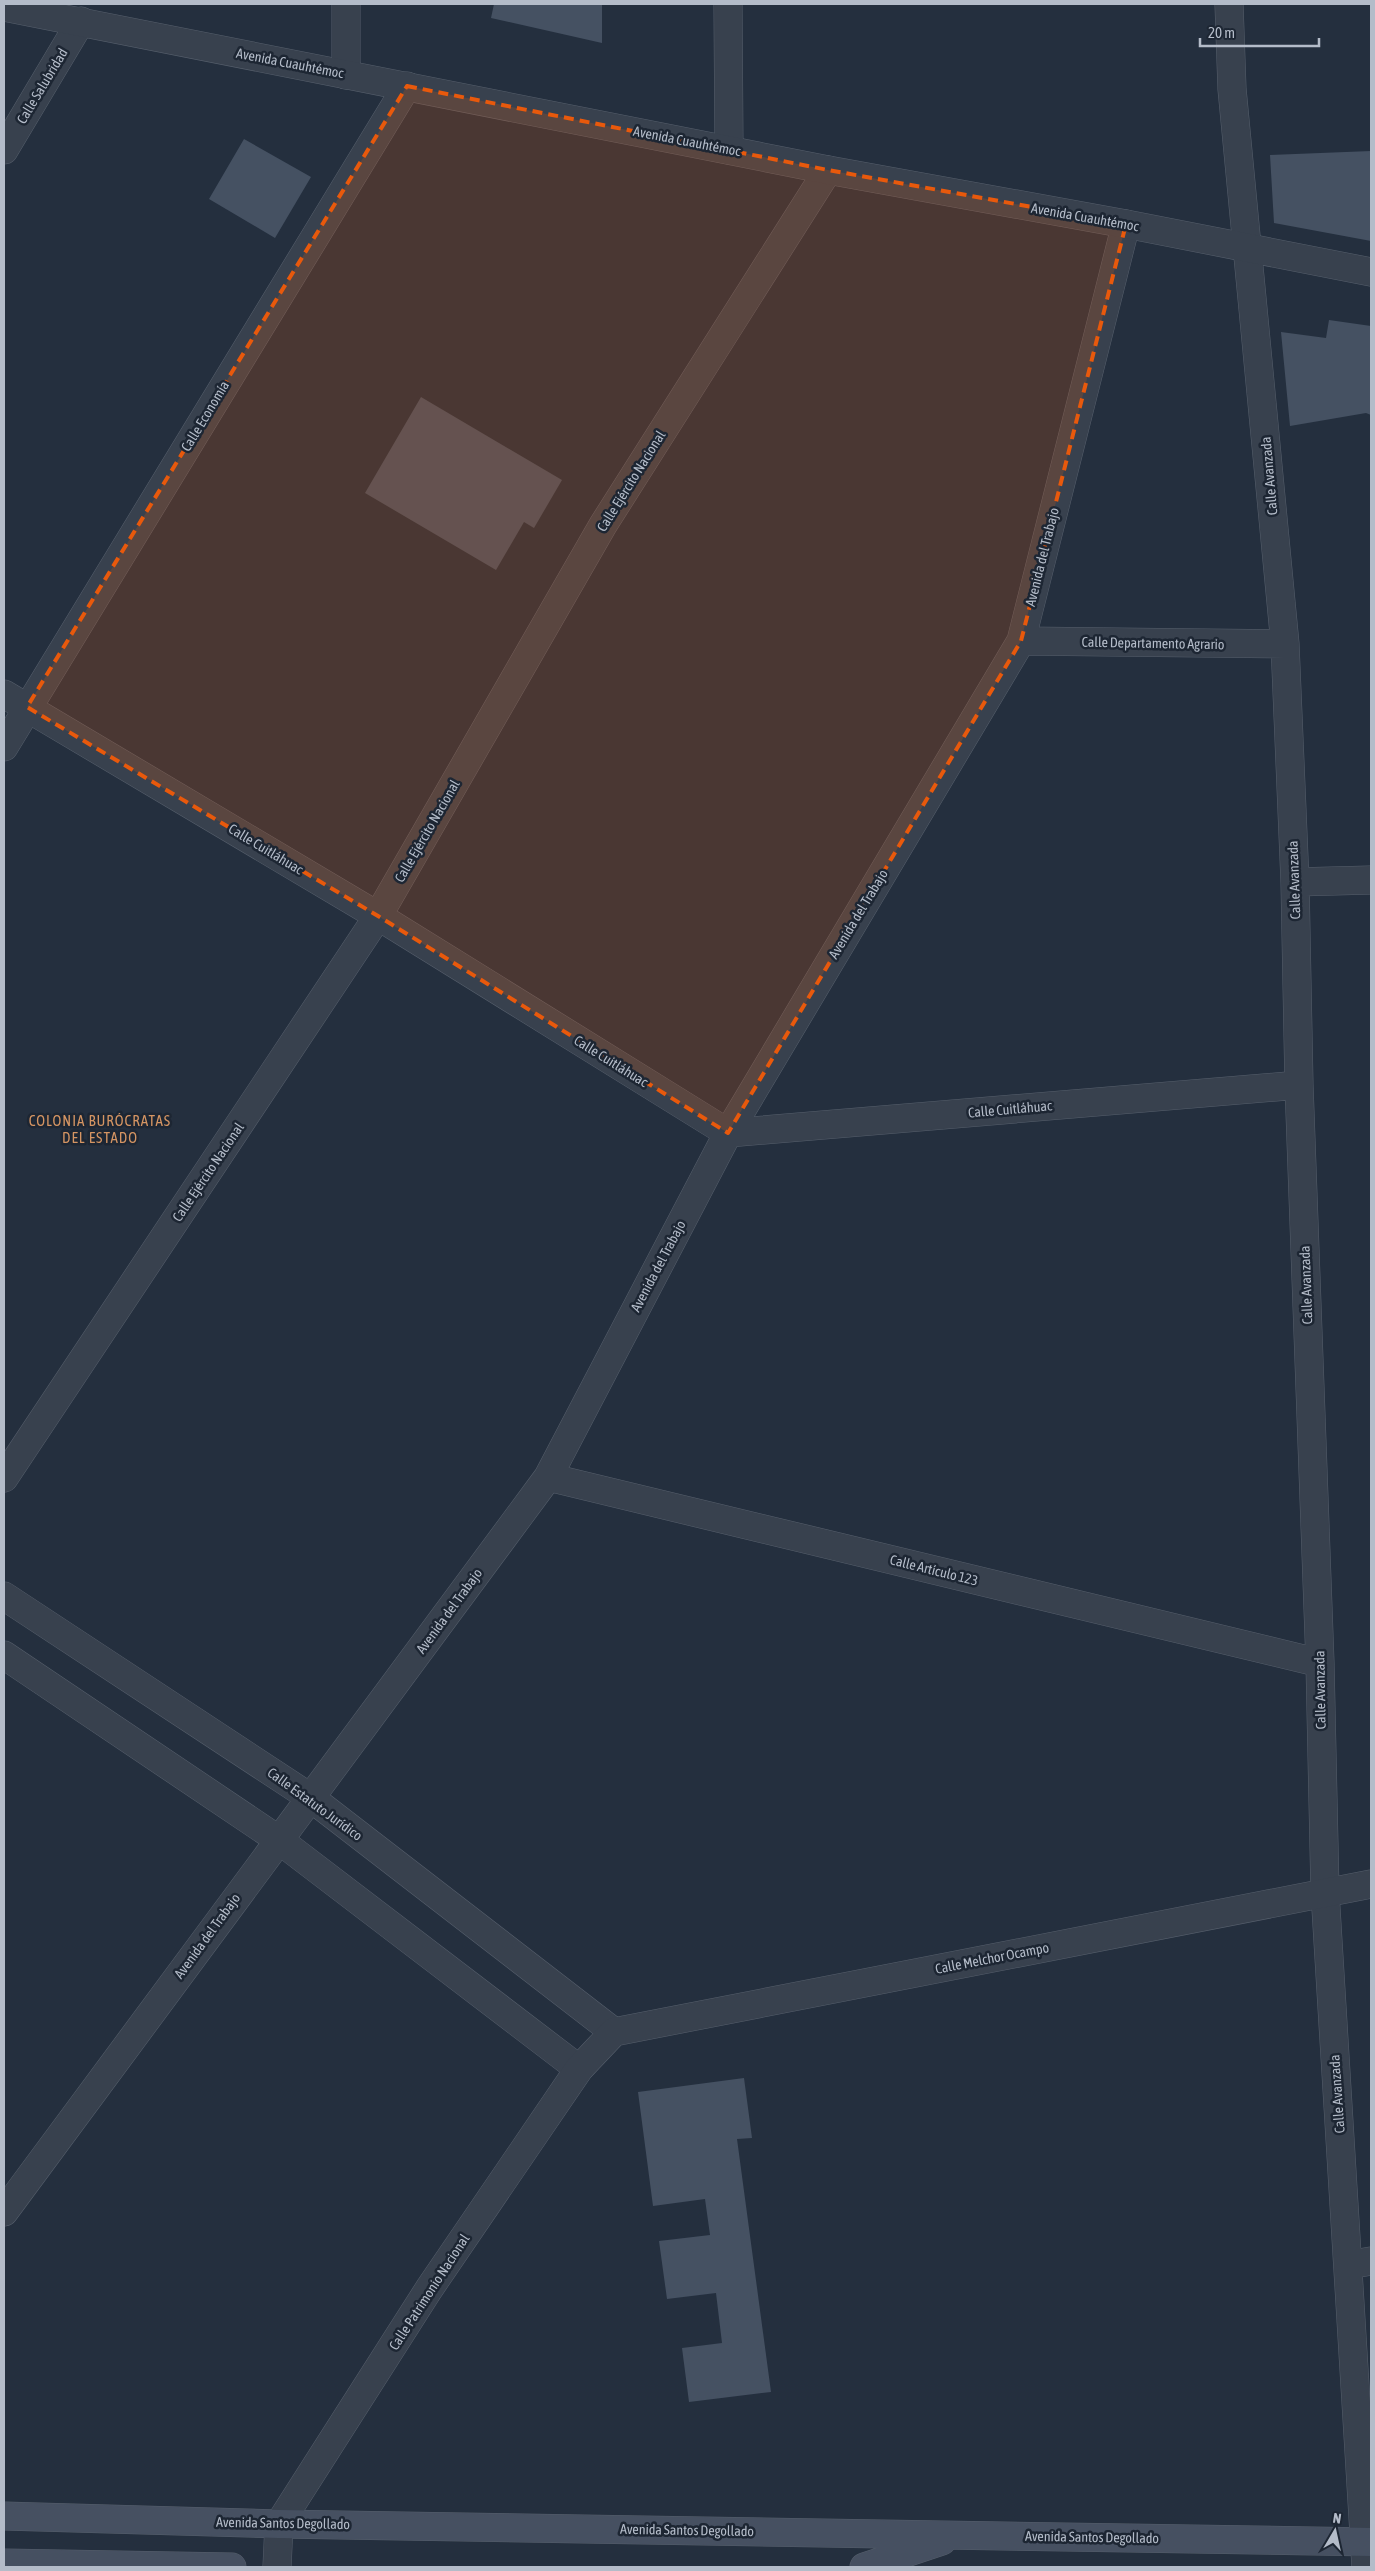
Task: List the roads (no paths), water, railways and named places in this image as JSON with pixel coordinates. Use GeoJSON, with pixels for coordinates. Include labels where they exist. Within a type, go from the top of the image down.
{"type":"FeatureCollection","features":[{"type":"Feature","properties":{"kind":"main road","name":"Avenida Santos Degollado"},"geometry":{"type":"LineString","coordinates":[[4,2516],[279,2524],[960,2535],[1367,2550]]}},
{"type":"Feature","properties":{"kind":"main road"},"geometry":{"type":"LineString","coordinates":[[864,2567],[960,2535]]}},
{"type":"Feature","properties":{"kind":"main road"},"geometry":{"type":"LineString","coordinates":[[4,2563],[232,2567]]}},
{"type":"Feature","properties":{"kind":"street"},"geometry":{"type":"LineString","coordinates":[[346,4],[346,75]]}},
{"type":"Feature","properties":{"kind":"street"},"geometry":{"type":"LineString","coordinates":[[728,4],[729,150]]}},
{"type":"Feature","properties":{"kind":"street","name":"Calle Avanzada"},"geometry":{"type":"LineString","coordinates":[[1229,4],[1232,89],[1285,644],[1295,882],[1299,1085],[1320,1663],[1325,1892],[1360,2263],[1367,2550]]}},
{"type":"Feature","properties":{"kind":"street","name":"Avenida Cuauhtémoc"},"geometry":{"type":"LineString","coordinates":[[4,7],[828,170],[1126,224],[1371,272]]}},
{"type":"Feature","properties":{"kind":"street","name":"Calle Salubridad"},"geometry":{"type":"LineString","coordinates":[[4,150],[81,22]]}},
{"type":"Feature","properties":{"kind":"street","name":"Calle Economía"},"geometry":{"type":"LineString","coordinates":[[4,747],[407,86]]}},
{"type":"Feature","properties":{"kind":"street","name":"Calle Ejército Nacional"},"geometry":{"type":"LineString","coordinates":[[4,1478],[378,916],[603,525],[828,170]]}},
{"type":"Feature","properties":{"kind":"street","name":"Avenida del Trabajo"},"geometry":{"type":"LineString","coordinates":[[4,2212],[548,1477],[728,1133],[1021,641],[1126,224]]}},
{"type":"Feature","properties":{"kind":"street","name":"Calle Departamento Agrario"},"geometry":{"type":"LineString","coordinates":[[1021,641],[1285,644]]}},
{"type":"Feature","properties":{"kind":"street","name":"Calle Cuitláhuac"},"geometry":{"type":"LineString","coordinates":[[4,694],[378,916],[728,1133],[1299,1085]]}},
{"type":"Feature","properties":{"kind":"street"},"geometry":{"type":"LineString","coordinates":[[1295,882],[1371,880]]}},
{"type":"Feature","properties":{"kind":"street","name":"Calle Artículo 123"},"geometry":{"type":"LineString","coordinates":[[548,1477],[1320,1663]]}},
{"type":"Feature","properties":{"kind":"street","name":"Calle Estatuto Jurídico"},"geometry":{"type":"LineString","coordinates":[[4,1596],[311,1798],[614,2032]]}},
{"type":"Feature","properties":{"kind":"street"},"geometry":{"type":"LineString","coordinates":[[4,1655],[279,1840],[579,2069]]}},
{"type":"Feature","properties":{"kind":"street","name":"Calle Melchor Ocampo"},"geometry":{"type":"LineString","coordinates":[[614,2032],[1371,1884]]}},
{"type":"Feature","properties":{"kind":"street","name":"Calle Patrimonio Nacional"},"geometry":{"type":"LineString","coordinates":[[276,2567],[279,2524],[429,2289],[579,2069],[614,2032]]}},
{"type":"Feature","properties":{"kind":"district","name":"COLONIA BURÓCRATAS DEL ESTADO"},"geometry":{"type":"Point","coordinates":[100,1128]}}]}
